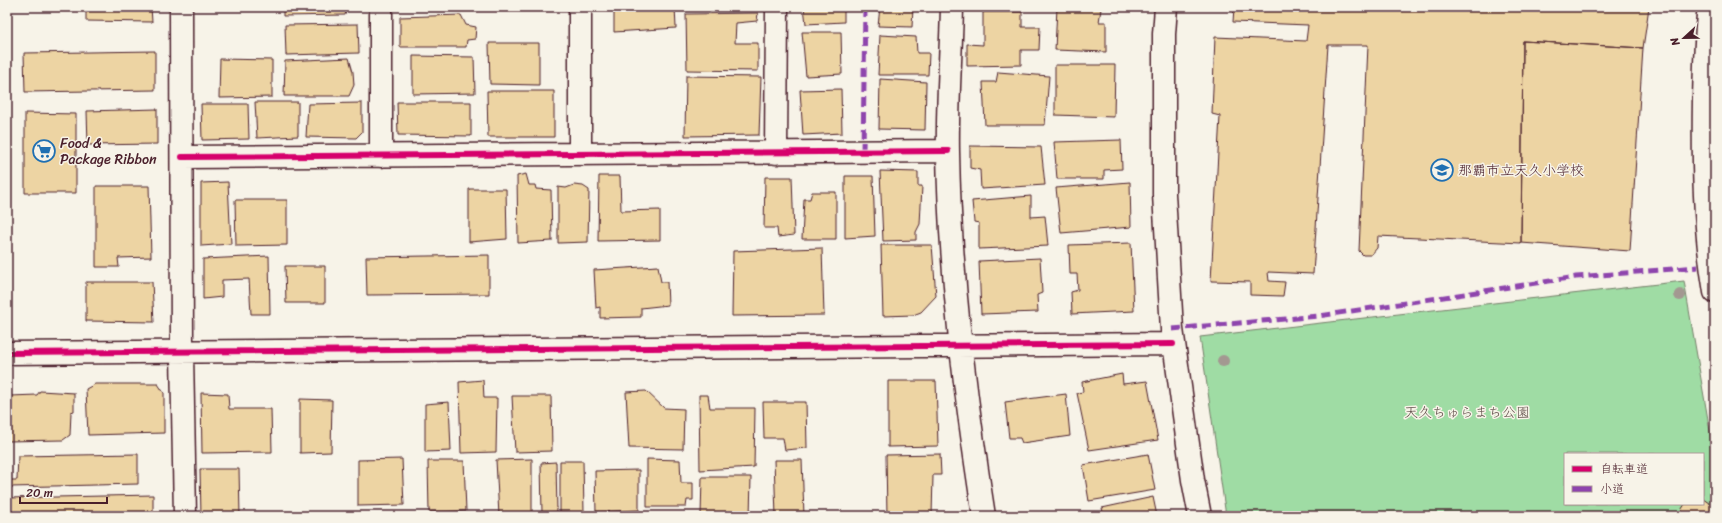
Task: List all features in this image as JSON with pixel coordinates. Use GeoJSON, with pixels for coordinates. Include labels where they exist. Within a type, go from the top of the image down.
{"type":"FeatureCollection","features":[{"type":"Feature","properties":{"kind":"street"},"geometry":{"type":"LineString","coordinates":[[181,7],[182,353],[185,516]]}},
{"type":"Feature","properties":{"kind":"street"},"geometry":{"type":"LineString","coordinates":[[381,7],[381,156]]}},
{"type":"Feature","properties":{"kind":"street"},"geometry":{"type":"LineString","coordinates":[[580,7],[580,154]]}},
{"type":"Feature","properties":{"kind":"street"},"geometry":{"type":"LineString","coordinates":[[776,153],[777,7]]}},
{"type":"Feature","properties":{"kind":"street"},"geometry":{"type":"LineString","coordinates":[[952,7],[948,151],[960,346],[984,516]]}},
{"type":"Feature","properties":{"kind":"street"},"geometry":{"type":"LineString","coordinates":[[1166,7],[1164,34],[1164,194],[1173,344],[1200,516]]}},
{"type":"Feature","properties":{"kind":"street"},"geometry":{"type":"LineString","coordinates":[[1709,7],[1705,79],[1704,160],[1707,226],[1715,292]]}},
{"type":"Feature","properties":{"kind":"street"},"geometry":{"type":"LineString","coordinates":[[182,157],[948,151]]}},
{"type":"Feature","properties":{"kind":"street"},"geometry":{"type":"LineString","coordinates":[[7,353],[182,353],[1173,344]]}},
{"type":"Feature","properties":{"kind":"green space","name":"天久ちゅらまち公園"},"geometry":{"type":"Polygon","coordinates":[[[1684,281],[1715,460],[1715,516],[1226,516],[1200,337],[1684,281]]]}},
{"type":"Feature","properties":{"kind":"building"},"geometry":{"type":"Polygon","coordinates":[[[86,7],[151,7],[152,22],[86,21],[86,7]]]}},
{"type":"Feature","properties":{"kind":"building"},"geometry":{"type":"Polygon","coordinates":[[[283,7],[347,7],[345,15],[283,16],[283,7]]]}},
{"type":"Feature","properties":{"kind":"building"},"geometry":{"type":"Polygon","coordinates":[[[614,7],[675,7],[676,28],[614,32],[614,7]]]}},
{"type":"Feature","properties":{"kind":"building"},"geometry":{"type":"Polygon","coordinates":[[[804,7],[844,7],[844,22],[806,24],[804,7]]]}},
{"type":"Feature","properties":{"kind":"building"},"geometry":{"type":"Polygon","coordinates":[[[880,7],[913,7],[912,27],[878,26],[880,7]]]}},
{"type":"Feature","properties":{"kind":"building"},"geometry":{"type":"Polygon","coordinates":[[[1057,7],[1101,9],[1099,22],[1106,22],[1106,52],[1055,50],[1057,7]]]}},
{"type":"Feature","properties":{"kind":"building"},"geometry":{"type":"Polygon","coordinates":[[[1234,7],[1649,7],[1643,48],[1523,41],[1521,243],[1378,236],[1377,248],[1371,255],[1363,255],[1359,251],[1368,45],[1328,45],[1313,274],[1268,272],[1269,281],[1285,282],[1283,296],[1250,295],[1250,282],[1211,281],[1220,116],[1212,114],[1215,37],[1306,41],[1308,25],[1233,22],[1234,7]]]}},
{"type":"Feature","properties":{"kind":"building"},"geometry":{"type":"Polygon","coordinates":[[[983,12],[1022,12],[1022,27],[1040,27],[1039,50],[1021,50],[1021,65],[967,66],[967,44],[983,45],[983,12]]]}},
{"type":"Feature","properties":{"kind":"building"},"geometry":{"type":"Polygon","coordinates":[[[758,13],[757,21],[736,23],[735,43],[758,43],[758,71],[687,70],[686,14],[758,13]]]}},
{"type":"Feature","properties":{"kind":"building"},"geometry":{"type":"Polygon","coordinates":[[[461,15],[466,25],[476,27],[475,39],[467,40],[466,47],[400,47],[400,17],[461,15]]]}},
{"type":"Feature","properties":{"kind":"building"},"geometry":{"type":"Polygon","coordinates":[[[358,24],[359,53],[286,55],[285,25],[358,24]]]}},
{"type":"Feature","properties":{"kind":"building"},"geometry":{"type":"Polygon","coordinates":[[[802,32],[841,32],[842,74],[806,76],[802,32]]]}},
{"type":"Feature","properties":{"kind":"building"},"geometry":{"type":"Polygon","coordinates":[[[880,35],[916,37],[917,53],[929,53],[928,75],[878,75],[880,35]]]}},
{"type":"Feature","properties":{"kind":"building"},"geometry":{"type":"Polygon","coordinates":[[[1523,41],[1643,48],[1630,251],[1521,243],[1523,41]]]}},
{"type":"Feature","properties":{"kind":"building"},"geometry":{"type":"Polygon","coordinates":[[[489,43],[539,43],[539,85],[490,84],[489,43]]]}},
{"type":"Feature","properties":{"kind":"building"},"geometry":{"type":"Polygon","coordinates":[[[155,51],[155,90],[25,92],[24,53],[155,51]]]}},
{"type":"Feature","properties":{"kind":"building"},"geometry":{"type":"Polygon","coordinates":[[[413,56],[474,57],[475,93],[413,94],[413,56]]]}},
{"type":"Feature","properties":{"kind":"building"},"geometry":{"type":"Polygon","coordinates":[[[349,58],[353,72],[354,85],[349,96],[284,96],[285,61],[349,58]]]}},
{"type":"Feature","properties":{"kind":"building"},"geometry":{"type":"Polygon","coordinates":[[[220,59],[272,60],[272,97],[219,98],[220,59]]]}},
{"type":"Feature","properties":{"kind":"building"},"geometry":{"type":"Polygon","coordinates":[[[1055,65],[1115,65],[1114,117],[1055,115],[1055,65]]]}},
{"type":"Feature","properties":{"kind":"building"},"geometry":{"type":"Polygon","coordinates":[[[998,72],[1049,76],[1045,125],[985,125],[983,82],[996,82],[998,72]]]}},
{"type":"Feature","properties":{"kind":"building"},"geometry":{"type":"Polygon","coordinates":[[[686,76],[761,77],[759,135],[685,136],[686,76]]]}},
{"type":"Feature","properties":{"kind":"building"},"geometry":{"type":"Polygon","coordinates":[[[880,79],[926,82],[925,130],[879,129],[880,79]]]}},
{"type":"Feature","properties":{"kind":"building"},"geometry":{"type":"Polygon","coordinates":[[[841,89],[842,133],[803,135],[800,90],[841,89]]]}},
{"type":"Feature","properties":{"kind":"building"},"geometry":{"type":"Polygon","coordinates":[[[487,91],[554,91],[554,137],[488,137],[487,91]]]}},
{"type":"Feature","properties":{"kind":"building"},"geometry":{"type":"Polygon","coordinates":[[[255,102],[298,102],[298,136],[257,138],[255,102]]]}},
{"type":"Feature","properties":{"kind":"building"},"geometry":{"type":"Polygon","coordinates":[[[397,102],[471,102],[471,136],[398,135],[397,102]]]}},
{"type":"Feature","properties":{"kind":"building"},"geometry":{"type":"Polygon","coordinates":[[[362,103],[362,132],[356,138],[306,137],[308,104],[362,103]]]}},
{"type":"Feature","properties":{"kind":"building"},"geometry":{"type":"Polygon","coordinates":[[[201,104],[248,104],[249,139],[202,140],[201,104]]]}},
{"type":"Feature","properties":{"kind":"building"},"geometry":{"type":"Polygon","coordinates":[[[157,109],[157,144],[88,145],[87,111],[157,109]]]}},
{"type":"Feature","properties":{"kind":"building"},"geometry":{"type":"Polygon","coordinates":[[[25,113],[76,114],[76,193],[25,193],[25,113]]]}},
{"type":"Feature","properties":{"kind":"building"},"geometry":{"type":"Polygon","coordinates":[[[1121,140],[1122,169],[1104,170],[1104,179],[1057,179],[1054,142],[1121,140]]]}},
{"type":"Feature","properties":{"kind":"building"},"geometry":{"type":"Polygon","coordinates":[[[970,146],[1041,147],[1045,185],[981,189],[980,170],[970,168],[970,146]]]}},
{"type":"Feature","properties":{"kind":"building"},"geometry":{"type":"Polygon","coordinates":[[[880,171],[918,172],[918,186],[922,186],[920,224],[916,232],[916,240],[883,241],[880,171]]]}},
{"type":"Feature","properties":{"kind":"building"},"geometry":{"type":"Polygon","coordinates":[[[526,174],[529,185],[535,185],[536,189],[551,190],[552,241],[518,243],[517,176],[526,174]]]}},
{"type":"Feature","properties":{"kind":"building"},"geometry":{"type":"Polygon","coordinates":[[[599,176],[620,176],[621,211],[660,210],[660,240],[598,241],[599,176]]]}},
{"type":"Feature","properties":{"kind":"building"},"geometry":{"type":"Polygon","coordinates":[[[845,176],[873,176],[875,236],[845,238],[845,176]]]}},
{"type":"Feature","properties":{"kind":"building"},"geometry":{"type":"Polygon","coordinates":[[[765,177],[792,177],[794,235],[778,237],[777,228],[764,228],[765,177]]]}},
{"type":"Feature","properties":{"kind":"building"},"geometry":{"type":"Polygon","coordinates":[[[228,182],[231,244],[201,246],[201,183],[228,182]]]}},
{"type":"Feature","properties":{"kind":"building"},"geometry":{"type":"Polygon","coordinates":[[[1130,182],[1131,227],[1061,233],[1056,188],[1130,182]]]}},
{"type":"Feature","properties":{"kind":"building"},"geometry":{"type":"Polygon","coordinates":[[[574,185],[583,186],[589,190],[588,242],[558,243],[558,187],[566,188],[574,185]]]}},
{"type":"Feature","properties":{"kind":"building"},"geometry":{"type":"Polygon","coordinates":[[[96,186],[149,186],[151,257],[118,258],[119,267],[96,267],[96,186]]]}},
{"type":"Feature","properties":{"kind":"building"},"geometry":{"type":"Polygon","coordinates":[[[469,189],[506,189],[507,239],[469,242],[469,189]]]}},
{"type":"Feature","properties":{"kind":"building"},"geometry":{"type":"Polygon","coordinates":[[[812,192],[836,192],[836,239],[802,239],[804,199],[810,199],[812,192]]]}},
{"type":"Feature","properties":{"kind":"building"},"geometry":{"type":"Polygon","coordinates":[[[1031,196],[1031,217],[1045,216],[1048,246],[979,249],[979,223],[974,222],[972,201],[1031,196]]]}},
{"type":"Feature","properties":{"kind":"building"},"geometry":{"type":"Polygon","coordinates":[[[235,200],[287,200],[287,245],[236,246],[235,200]]]}},
{"type":"Feature","properties":{"kind":"building"},"geometry":{"type":"Polygon","coordinates":[[[1131,243],[1134,311],[1072,314],[1071,292],[1078,290],[1077,274],[1070,274],[1069,245],[1131,243]]]}},
{"type":"Feature","properties":{"kind":"building"},"geometry":{"type":"Polygon","coordinates":[[[881,245],[932,245],[936,296],[921,312],[913,315],[883,316],[881,245]]]}},
{"type":"Feature","properties":{"kind":"building"},"geometry":{"type":"Polygon","coordinates":[[[822,248],[824,315],[732,316],[733,251],[822,248]]]}},
{"type":"Feature","properties":{"kind":"building"},"geometry":{"type":"Polygon","coordinates":[[[489,255],[489,294],[367,295],[366,257],[489,255]]]}},
{"type":"Feature","properties":{"kind":"building"},"geometry":{"type":"Polygon","coordinates":[[[269,256],[270,314],[251,314],[249,279],[222,280],[222,297],[203,299],[203,259],[269,256]]]}},
{"type":"Feature","properties":{"kind":"building"},"geometry":{"type":"Polygon","coordinates":[[[1040,258],[1042,293],[1037,295],[1038,312],[981,314],[979,261],[1040,258]]]}},
{"type":"Feature","properties":{"kind":"building"},"geometry":{"type":"Polygon","coordinates":[[[285,266],[325,266],[325,303],[286,303],[285,266]]]}},
{"type":"Feature","properties":{"kind":"building"},"geometry":{"type":"Polygon","coordinates":[[[658,266],[661,282],[667,282],[668,305],[641,308],[641,317],[600,318],[600,307],[596,308],[594,270],[658,266]]]}},
{"type":"Feature","properties":{"kind":"building"},"geometry":{"type":"Polygon","coordinates":[[[86,282],[152,282],[154,322],[86,321],[86,282]]]}},
{"type":"Feature","properties":{"kind":"building"},"geometry":{"type":"Polygon","coordinates":[[[1122,374],[1123,384],[1147,381],[1158,440],[1089,450],[1077,393],[1083,392],[1082,382],[1122,374]]]}},
{"type":"Feature","properties":{"kind":"building"},"geometry":{"type":"Polygon","coordinates":[[[483,380],[484,398],[497,398],[496,452],[461,453],[459,382],[483,380]]]}},
{"type":"Feature","properties":{"kind":"building"},"geometry":{"type":"Polygon","coordinates":[[[888,381],[936,381],[938,446],[888,447],[888,381]]]}},
{"type":"Feature","properties":{"kind":"building"},"geometry":{"type":"Polygon","coordinates":[[[95,384],[158,384],[164,393],[164,433],[88,435],[86,389],[95,384]]]}},
{"type":"Feature","properties":{"kind":"building"},"geometry":{"type":"Polygon","coordinates":[[[40,391],[74,393],[74,411],[71,412],[70,435],[63,440],[7,441],[7,403],[9,403],[10,396],[37,395],[40,391]]]}},
{"type":"Feature","properties":{"kind":"building"},"geometry":{"type":"Polygon","coordinates":[[[646,391],[664,408],[684,409],[683,449],[629,448],[626,392],[646,391]]]}},
{"type":"Feature","properties":{"kind":"building"},"geometry":{"type":"Polygon","coordinates":[[[201,393],[228,394],[229,409],[271,409],[272,452],[202,453],[201,393]]]}},
{"type":"Feature","properties":{"kind":"building"},"geometry":{"type":"Polygon","coordinates":[[[1066,394],[1070,436],[1022,443],[1020,438],[1009,438],[1005,402],[1066,394]]]}},
{"type":"Feature","properties":{"kind":"building"},"geometry":{"type":"Polygon","coordinates":[[[699,395],[708,395],[710,408],[755,408],[754,467],[700,470],[699,395]]]}},
{"type":"Feature","properties":{"kind":"building"},"geometry":{"type":"Polygon","coordinates":[[[512,396],[551,396],[552,451],[515,452],[512,396]]]}},
{"type":"Feature","properties":{"kind":"building"},"geometry":{"type":"Polygon","coordinates":[[[300,399],[332,400],[331,452],[300,453],[300,399]]]}},
{"type":"Feature","properties":{"kind":"building"},"geometry":{"type":"Polygon","coordinates":[[[449,402],[451,451],[425,452],[425,404],[449,402]]]}},
{"type":"Feature","properties":{"kind":"building"},"geometry":{"type":"Polygon","coordinates":[[[763,402],[806,402],[807,448],[785,450],[783,438],[764,438],[763,402]]]}},
{"type":"Feature","properties":{"kind":"building"},"geometry":{"type":"Polygon","coordinates":[[[138,454],[138,484],[10,487],[10,480],[17,480],[18,456],[138,454]]]}},
{"type":"Feature","properties":{"kind":"building"},"geometry":{"type":"Polygon","coordinates":[[[940,454],[941,475],[933,475],[932,516],[887,516],[886,455],[940,454]]]}},
{"type":"Feature","properties":{"kind":"building"},"geometry":{"type":"Polygon","coordinates":[[[1148,454],[1155,490],[1089,501],[1083,465],[1148,454]]]}},
{"type":"Feature","properties":{"kind":"building"},"geometry":{"type":"Polygon","coordinates":[[[402,459],[404,505],[358,506],[358,460],[402,459]]]}},
{"type":"Feature","properties":{"kind":"building"},"geometry":{"type":"Polygon","coordinates":[[[532,459],[532,516],[499,516],[496,460],[532,459]]]}},
{"type":"Feature","properties":{"kind":"building"},"geometry":{"type":"Polygon","coordinates":[[[647,459],[680,460],[681,483],[693,483],[693,500],[687,500],[686,507],[647,507],[647,459]]]}},
{"type":"Feature","properties":{"kind":"building"},"geometry":{"type":"Polygon","coordinates":[[[774,460],[802,460],[804,516],[776,516],[774,460]]]}},
{"type":"Feature","properties":{"kind":"building"},"geometry":{"type":"Polygon","coordinates":[[[428,461],[464,461],[466,511],[429,512],[428,461]]]}},
{"type":"Feature","properties":{"kind":"building"},"geometry":{"type":"Polygon","coordinates":[[[560,461],[583,461],[584,513],[560,514],[560,461]]]}},
{"type":"Feature","properties":{"kind":"building"},"geometry":{"type":"Polygon","coordinates":[[[556,462],[557,512],[542,513],[541,463],[556,462]]]}},
{"type":"Feature","properties":{"kind":"building"},"geometry":{"type":"Polygon","coordinates":[[[200,469],[239,469],[240,516],[201,516],[200,469]]]}},
{"type":"Feature","properties":{"kind":"building"},"geometry":{"type":"Polygon","coordinates":[[[639,470],[639,510],[596,512],[595,471],[639,470]]]}},
{"type":"Feature","properties":{"kind":"building"},"geometry":{"type":"Polygon","coordinates":[[[702,477],[751,477],[750,516],[701,516],[702,477]]]}},
{"type":"Feature","properties":{"kind":"building"},"geometry":{"type":"Polygon","coordinates":[[[153,495],[153,516],[7,516],[7,498],[153,495]]]}},
{"type":"Feature","properties":{"kind":"building"},"geometry":{"type":"Polygon","coordinates":[[[1153,497],[1157,516],[1104,516],[1102,508],[1153,497]]]}},
{"type":"Feature","properties":{"kind":"building"},"geometry":{"type":"Polygon","coordinates":[[[1704,500],[1712,505],[1715,516],[1680,516],[1680,512],[1684,505],[1704,505],[1704,500]]]}},
{"type":"Feature","properties":{"kind":"marked path"},"geometry":{"type":"LineString","coordinates":[[863,152],[865,7]]}},
{"type":"Feature","properties":{"kind":"marked path"},"geometry":{"type":"LineString","coordinates":[[1172,329],[1319,316],[1576,277],[1698,267]]}},
{"type":"Feature","properties":{"kind":"cycle path"},"geometry":{"type":"LineString","coordinates":[[182,157],[948,151]]}},
{"type":"Feature","properties":{"kind":"cycle path"},"geometry":{"type":"LineString","coordinates":[[7,353],[1173,344]]}},
{"type":"Feature","properties":{"kind":"place","name":"Food & Package Ribbon"},"geometry":{"type":"Point","coordinates":[44,151]}},
{"type":"Feature","properties":{"kind":"place","name":"那覇市立天久小学校"},"geometry":{"type":"Point","coordinates":[1442,170]}}]}
